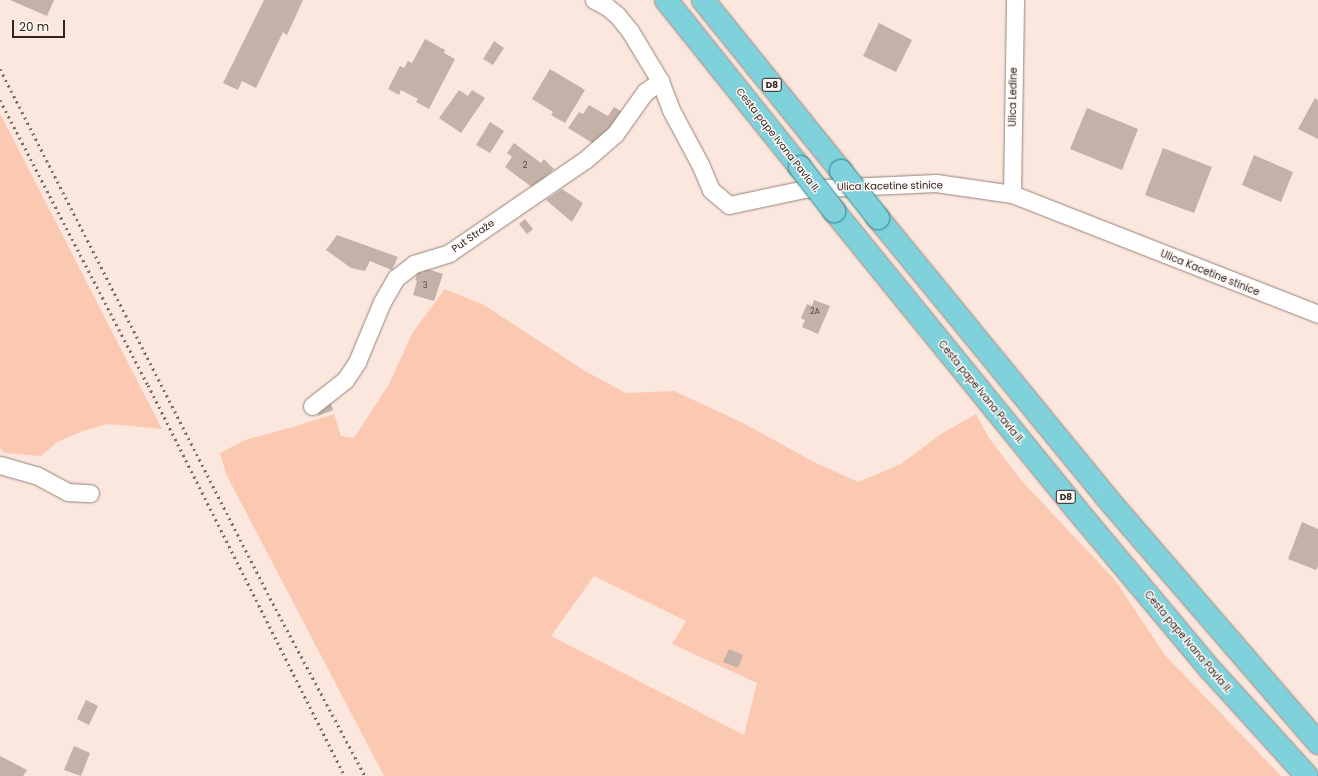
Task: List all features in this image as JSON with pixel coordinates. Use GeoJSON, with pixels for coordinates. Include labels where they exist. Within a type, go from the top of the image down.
{"type":"FeatureCollection","features":[{"type":"Feature","properties":{"kind":"main road","name":"Cesta pape Ivana Pavla II."},"geometry":{"type":"LineString","coordinates":[[666,0],[834,211],[1091,527],[1210,670],[1307,776]]}},
{"type":"Feature","properties":{"kind":"main road","name":"D8"},"geometry":{"type":"LineString","coordinates":[[703,0],[878,218],[1106,497],[1318,743]]}},
{"type":"Feature","properties":{"kind":"street"},"geometry":{"type":"LineString","coordinates":[[594,0],[606,6],[626,25],[660,81]]}},
{"type":"Feature","properties":{"kind":"street","name":"Ulica Ledine"},"geometry":{"type":"LineString","coordinates":[[1012,194],[1015,0]]}},
{"type":"Feature","properties":{"kind":"street","name":"Ulica Kacetine stinice"},"geometry":{"type":"LineString","coordinates":[[660,81],[671,110],[700,164],[711,190],[729,205],[804,189],[936,183],[1012,194],[1302,310],[1318,314]]}},
{"type":"Feature","properties":{"kind":"street","name":"Put Straže"},"geometry":{"type":"LineString","coordinates":[[312,406],[345,380],[357,362],[382,302],[396,278],[414,264],[449,253],[585,160],[615,134],[645,92],[660,81]]}},
{"type":"Feature","properties":{"kind":"street"},"geometry":{"type":"LineString","coordinates":[[0,465],[36,475],[68,492],[90,493]]}},
{"type":"Feature","properties":{"kind":"shaded area"},"geometry":{"type":"Polygon","coordinates":[[[0,114],[162,429],[108,424],[83,431],[57,442],[41,456],[4,453],[0,448],[0,114]]]}},
{"type":"Feature","properties":{"kind":"shaded area"},"geometry":{"type":"Polygon","coordinates":[[[445,289],[484,305],[585,371],[626,393],[674,391],[741,422],[814,462],[858,482],[901,464],[941,434],[976,414],[989,438],[1021,480],[1115,580],[1165,655],[1281,776],[384,776],[226,474],[220,453],[245,440],[334,414],[341,436],[354,438],[389,384],[413,332],[445,289]],[[594,576],[551,636],[744,735],[757,683],[672,644],[686,621],[594,576]]]}},
{"type":"Feature","properties":{"kind":"building"},"geometry":{"type":"Polygon","coordinates":[[[10,0],[54,0],[47,16],[10,0]]]}},
{"type":"Feature","properties":{"kind":"building"},"geometry":{"type":"Polygon","coordinates":[[[264,0],[303,0],[287,35],[283,32],[256,88],[242,81],[238,90],[223,83],[264,0]]]}},
{"type":"Feature","properties":{"kind":"building"},"geometry":{"type":"Polygon","coordinates":[[[879,23],[912,40],[896,72],[863,56],[879,23]]]}},
{"type":"Feature","properties":{"kind":"building"},"geometry":{"type":"Polygon","coordinates":[[[425,39],[445,50],[444,53],[455,59],[429,109],[416,102],[418,99],[401,90],[399,95],[388,89],[400,66],[404,68],[408,61],[412,63],[425,39]]]}},
{"type":"Feature","properties":{"kind":"building"},"geometry":{"type":"Polygon","coordinates":[[[494,41],[504,48],[493,65],[483,59],[494,41]]]}},
{"type":"Feature","properties":{"kind":"building"},"geometry":{"type":"Polygon","coordinates":[[[550,69],[585,90],[565,123],[551,115],[553,112],[532,99],[550,69]]]}},
{"type":"Feature","properties":{"kind":"building"},"geometry":{"type":"Polygon","coordinates":[[[459,90],[468,96],[472,90],[485,98],[461,133],[439,118],[459,90]]]}},
{"type":"Feature","properties":{"kind":"building"},"geometry":{"type":"Polygon","coordinates":[[[1315,98],[1318,100],[1318,139],[1298,129],[1315,98]]]}},
{"type":"Feature","properties":{"kind":"building"},"geometry":{"type":"Polygon","coordinates":[[[589,105],[608,116],[614,107],[624,113],[594,144],[568,128],[579,112],[583,114],[589,105]]]}},
{"type":"Feature","properties":{"kind":"building"},"geometry":{"type":"Polygon","coordinates":[[[1087,108],[1138,129],[1122,170],[1070,149],[1087,108]]]}},
{"type":"Feature","properties":{"kind":"building"},"geometry":{"type":"Polygon","coordinates":[[[490,122],[504,131],[490,153],[476,145],[490,122]]]}},
{"type":"Feature","properties":{"kind":"building"},"geometry":{"type":"Polygon","coordinates":[[[514,143],[541,163],[544,159],[554,169],[533,188],[505,167],[512,157],[507,153],[514,143]]]}},
{"type":"Feature","properties":{"kind":"building"},"geometry":{"type":"Polygon","coordinates":[[[1163,148],[1212,167],[1194,213],[1145,195],[1163,148]]]}},
{"type":"Feature","properties":{"kind":"building"},"geometry":{"type":"Polygon","coordinates":[[[1254,155],[1293,172],[1281,202],[1242,185],[1254,155]]]}},
{"type":"Feature","properties":{"kind":"building"},"geometry":{"type":"Polygon","coordinates":[[[562,189],[583,203],[572,222],[546,200],[562,189]]]}},
{"type":"Feature","properties":{"kind":"building"},"geometry":{"type":"Polygon","coordinates":[[[525,219],[533,229],[527,234],[519,224],[525,219]]]}},
{"type":"Feature","properties":{"kind":"building"},"geometry":{"type":"Polygon","coordinates":[[[337,235],[398,257],[392,270],[370,261],[365,271],[351,268],[326,250],[337,235]]]}},
{"type":"Feature","properties":{"kind":"building"},"geometry":{"type":"Polygon","coordinates":[[[424,268],[443,274],[434,301],[413,295],[418,271],[423,273],[424,268]]]}},
{"type":"Feature","properties":{"kind":"building"},"geometry":{"type":"Polygon","coordinates":[[[814,300],[830,306],[818,334],[802,327],[805,320],[801,318],[807,304],[812,306],[814,300]]]}},
{"type":"Feature","properties":{"kind":"building"},"geometry":{"type":"Polygon","coordinates":[[[330,401],[333,410],[318,416],[319,406],[330,401]]]}},
{"type":"Feature","properties":{"kind":"building"},"geometry":{"type":"Polygon","coordinates":[[[1302,522],[1318,529],[1318,566],[1316,570],[1288,559],[1302,522]]]}},
{"type":"Feature","properties":{"kind":"building"},"geometry":{"type":"Polygon","coordinates":[[[729,649],[743,655],[738,668],[723,662],[729,649]]]}},
{"type":"Feature","properties":{"kind":"building"},"geometry":{"type":"Polygon","coordinates":[[[86,700],[98,706],[89,725],[77,719],[86,700]]]}},
{"type":"Feature","properties":{"kind":"building"},"geometry":{"type":"Polygon","coordinates":[[[74,746],[90,753],[81,776],[64,770],[74,746]]]}},
{"type":"Feature","properties":{"kind":"building"},"geometry":{"type":"Polygon","coordinates":[[[0,756],[27,770],[23,776],[0,776],[0,756]]]}},
{"type":"Feature","properties":{"kind":"railway"},"geometry":{"type":"LineString","coordinates":[[0,69],[270,598],[365,776]]}},
{"type":"Feature","properties":{"kind":"railway"},"geometry":{"type":"LineString","coordinates":[[0,100],[148,385],[345,776]]}}]}
